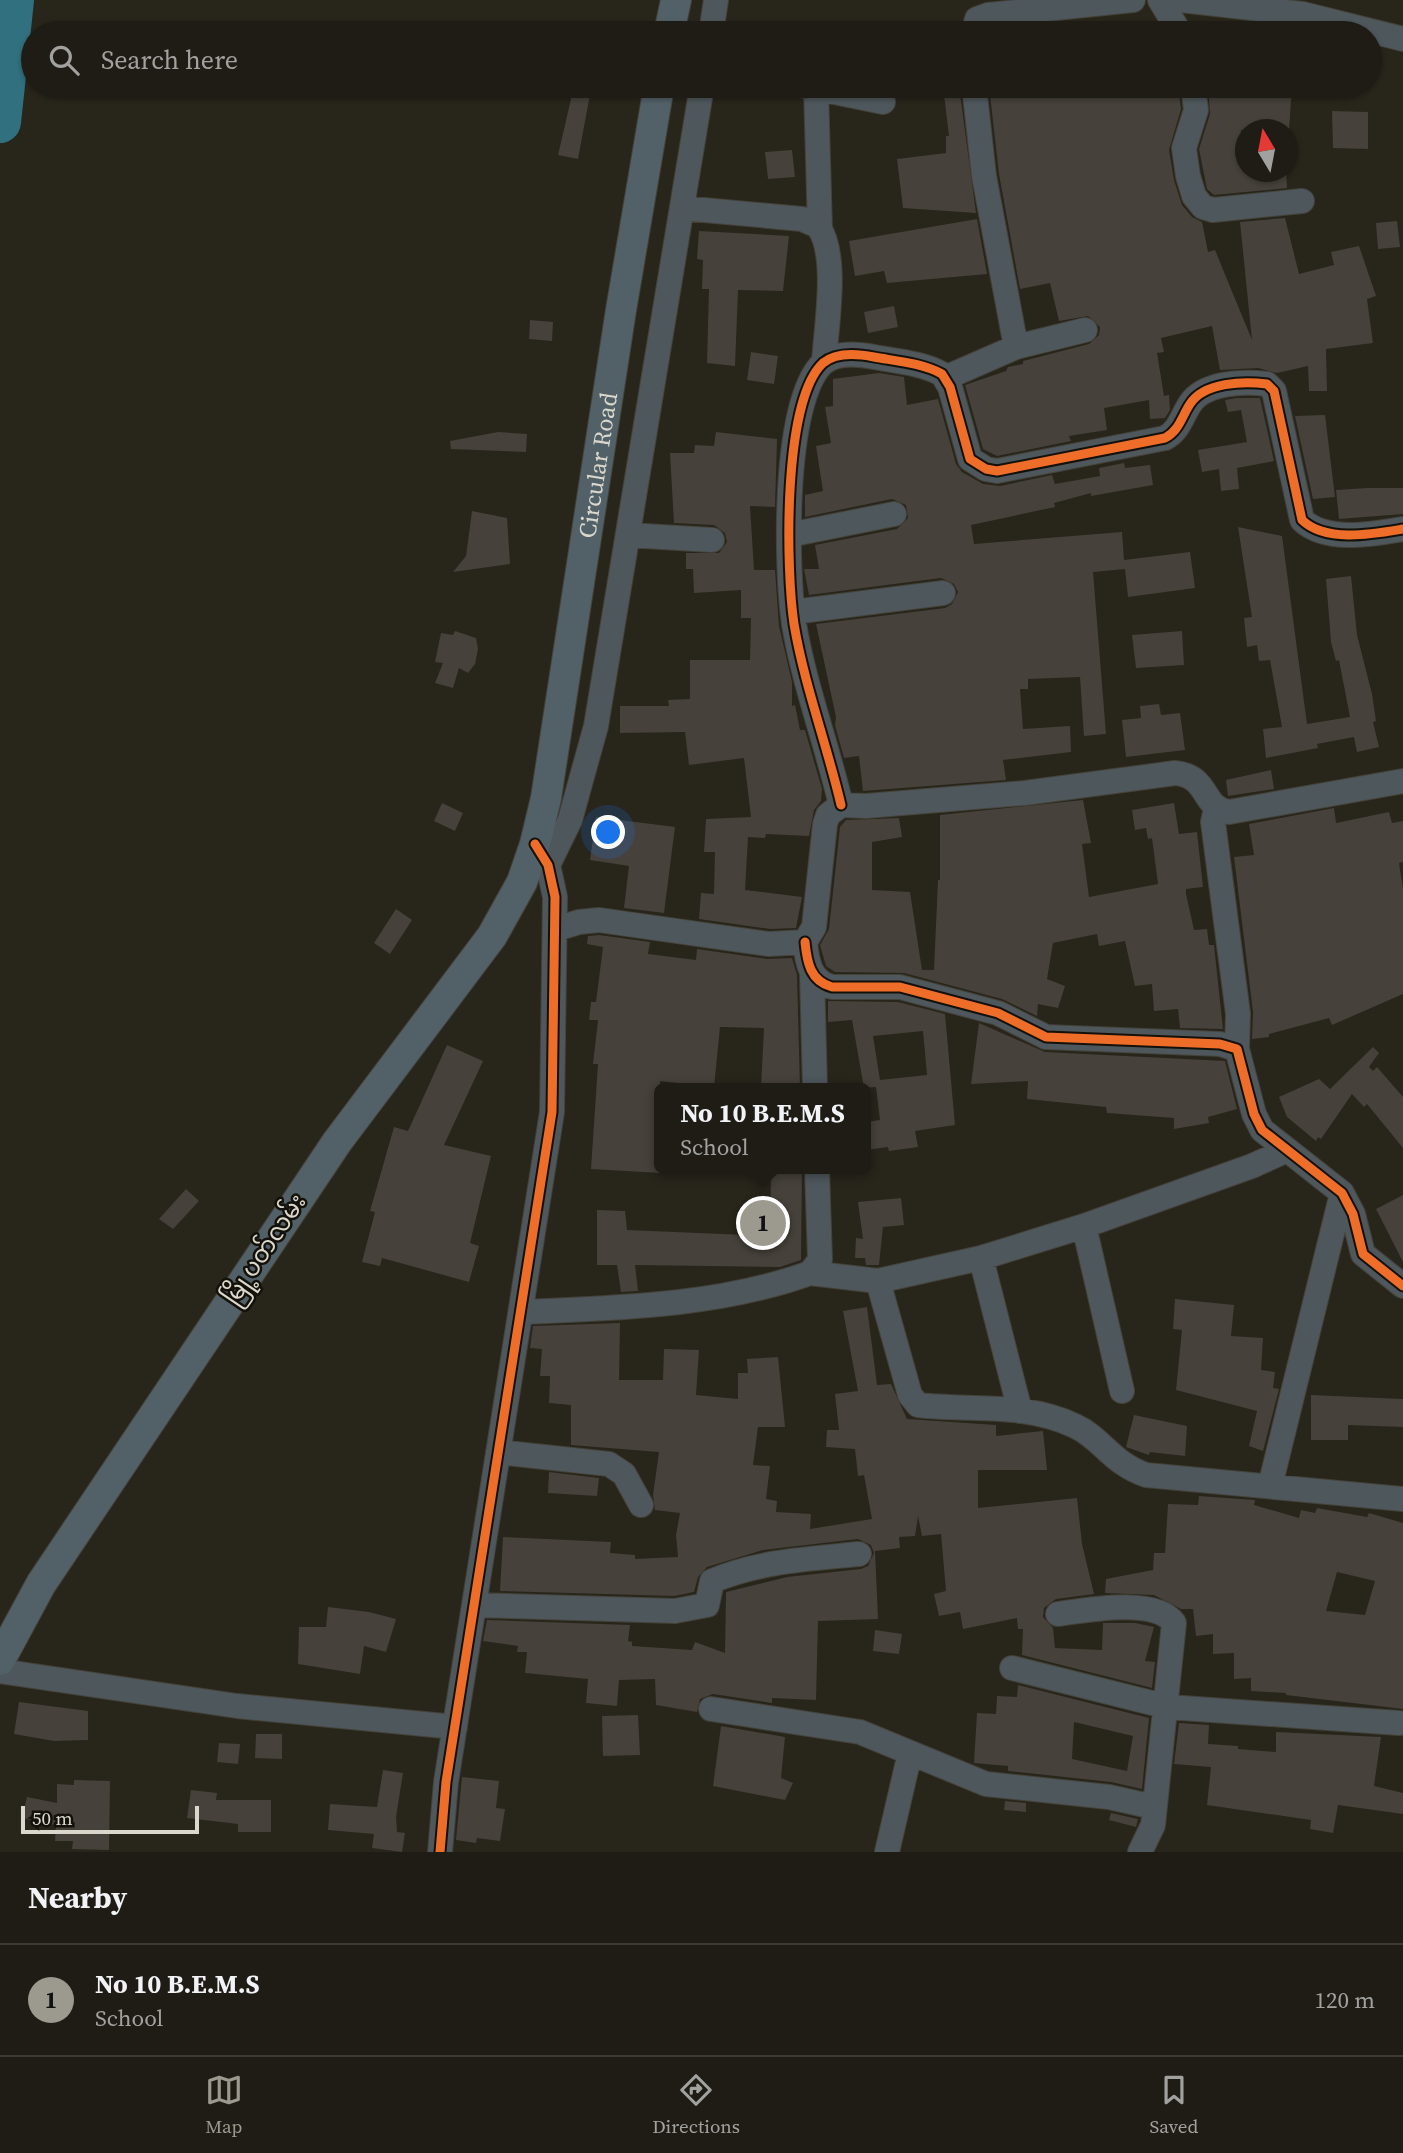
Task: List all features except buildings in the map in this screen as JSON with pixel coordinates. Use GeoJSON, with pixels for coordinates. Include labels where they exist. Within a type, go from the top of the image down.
{"type":"FeatureCollection","features":[{"type":"Feature","properties":{"kind":"main road"},"geometry":{"type":"LineString","coordinates":[[672,21],[676,0]]}},
{"type":"Feature","properties":{"kind":"main road","name":"Circular Road"},"geometry":{"type":"LineString","coordinates":[[542,855],[546,798],[621,310],[657,98]]}},
{"type":"Feature","properties":{"kind":"main road","name":"မြို့ပတ်လမ်း"},"geometry":{"type":"LineString","coordinates":[[0,1660],[41,1584],[307,1185],[365,1101],[492,936],[542,855]]}},
{"type":"Feature","properties":{"kind":"street"},"geometry":{"type":"LineString","coordinates":[[713,21],[716,0]]}},
{"type":"Feature","properties":{"kind":"street"},"geometry":{"type":"LineString","coordinates":[[976,21],[988,15],[1133,0]]}},
{"type":"Feature","properties":{"kind":"street"},"geometry":{"type":"LineString","coordinates":[[1160,0],[1173,21]]}},
{"type":"Feature","properties":{"kind":"street"},"geometry":{"type":"LineString","coordinates":[[1181,0],[1303,14],[1331,21]]}},
{"type":"Feature","properties":{"kind":"street"},"geometry":{"type":"LineString","coordinates":[[1382,34],[1403,39]]}},
{"type":"Feature","properties":{"kind":"street"},"geometry":{"type":"LineString","coordinates":[[440,1852],[455,1727],[552,1112],[556,929],[542,855],[570,820],[596,726],[700,98]]}},
{"type":"Feature","properties":{"kind":"street"},"geometry":{"type":"LineString","coordinates":[[812,98],[820,230],[827,249],[829,277],[824,362]]}},
{"type":"Feature","properties":{"kind":"street"},"geometry":{"type":"LineString","coordinates":[[864,98],[883,102]]}},
{"type":"Feature","properties":{"kind":"street"},"geometry":{"type":"LineString","coordinates":[[975,98],[984,176],[1016,347]]}},
{"type":"Feature","properties":{"kind":"street"},"geometry":{"type":"LineString","coordinates":[[1194,98],[1196,110],[1184,148],[1194,196],[1203,207],[1213,210],[1302,201]]}},
{"type":"Feature","properties":{"kind":"street"},"geometry":{"type":"LineString","coordinates":[[682,208],[802,219],[814,222],[820,230]]}},
{"type":"Feature","properties":{"kind":"street"},"geometry":{"type":"LineString","coordinates":[[945,378],[1016,347],[1085,330]]}},
{"type":"Feature","properties":{"kind":"street"},"geometry":{"type":"LineString","coordinates":[[841,805],[826,740],[806,675],[793,612],[789,535],[792,453],[806,398],[816,371],[824,362],[848,355],[867,356],[936,370],[945,378],[970,459],[986,469],[997,471],[1164,438],[1180,424],[1192,401],[1202,392],[1246,383],[1267,384],[1274,391],[1302,520],[1314,529],[1340,534],[1403,530]]}},
{"type":"Feature","properties":{"kind":"street"},"geometry":{"type":"LineString","coordinates":[[789,535],[894,514]]}},
{"type":"Feature","properties":{"kind":"street"},"geometry":{"type":"LineString","coordinates":[[628,535],[712,540]]}},
{"type":"Feature","properties":{"kind":"street"},"geometry":{"type":"LineString","coordinates":[[793,612],[943,593]]}},
{"type":"Feature","properties":{"kind":"street"},"geometry":{"type":"LineString","coordinates":[[815,1083],[812,973],[805,942],[814,927],[825,824],[828,815],[841,805],[866,806],[1025,793],[1175,773],[1188,774],[1197,779],[1216,808],[1229,812],[1403,780]]}},
{"type":"Feature","properties":{"kind":"street"},"geometry":{"type":"LineString","coordinates":[[1216,808],[1213,821],[1238,1014],[1237,1049],[1257,1122],[1285,1151],[1342,1193],[1353,1213],[1363,1254],[1403,1286]]}},
{"type":"Feature","properties":{"kind":"street"},"geometry":{"type":"LineString","coordinates":[[556,929],[590,920],[769,944],[805,942]]}},
{"type":"Feature","properties":{"kind":"street"},"geometry":{"type":"LineString","coordinates":[[812,973],[824,985],[832,987],[900,987],[987,1009],[1046,1037],[1220,1044],[1237,1049]]}},
{"type":"Feature","properties":{"kind":"street"},"geometry":{"type":"LineString","coordinates":[[522,1312],[625,1308],[715,1295],[810,1273],[878,1281],[981,1258],[1084,1227],[1252,1166],[1285,1151]]}},
{"type":"Feature","properties":{"kind":"street"},"geometry":{"type":"LineString","coordinates":[[810,1273],[820,1260],[817,1174]]}},
{"type":"Feature","properties":{"kind":"street"},"geometry":{"type":"LineString","coordinates":[[1270,1486],[1342,1193]]}},
{"type":"Feature","properties":{"kind":"street"},"geometry":{"type":"LineString","coordinates":[[1084,1227],[1122,1391]]}},
{"type":"Feature","properties":{"kind":"street"},"geometry":{"type":"LineString","coordinates":[[981,1258],[1020,1411]]}},
{"type":"Feature","properties":{"kind":"street"},"geometry":{"type":"LineString","coordinates":[[878,1281],[910,1395],[918,1405],[1020,1411],[1076,1426],[1128,1469],[1146,1475],[1403,1499]]}},
{"type":"Feature","properties":{"kind":"street"},"geometry":{"type":"LineString","coordinates":[[498,1452],[609,1464],[624,1474],[641,1506]]}},
{"type":"Feature","properties":{"kind":"street"},"geometry":{"type":"LineString","coordinates":[[474,1605],[675,1611],[707,1605],[712,1581],[728,1574],[764,1563],[859,1554]]}},
{"type":"Feature","properties":{"kind":"street"},"geometry":{"type":"LineString","coordinates":[[1058,1614],[1119,1606],[1170,1618],[1174,1623],[1168,1707],[1153,1825],[1140,1852]]}},
{"type":"Feature","properties":{"kind":"street"},"geometry":{"type":"LineString","coordinates":[[1012,1668],[1168,1707],[1399,1723]]}},
{"type":"Feature","properties":{"kind":"street"},"geometry":{"type":"LineString","coordinates":[[0,1671],[237,1706],[455,1727]]}},
{"type":"Feature","properties":{"kind":"street"},"geometry":{"type":"LineString","coordinates":[[711,1709],[852,1731],[986,1784],[1109,1797],[1154,1807]]}},
{"type":"Feature","properties":{"kind":"street"},"geometry":{"type":"LineString","coordinates":[[887,1852],[910,1753]]}},
{"type":"Feature","properties":{"kind":"waterway"},"geometry":{"type":"LineString","coordinates":[[0,122],[13,0]]}},
{"type":"Feature","properties":{"kind":"cycle path"},"geometry":{"type":"LineString","coordinates":[[841,805],[798,647],[789,566],[790,488],[800,412],[810,383],[828,359],[848,355],[868,356],[917,365],[942,374],[950,387],[970,459],[986,469],[997,471],[1165,438],[1177,427],[1190,404],[1205,391],[1236,383],[1267,384],[1274,391],[1302,520],[1324,532],[1337,534],[1403,529]]}},
{"type":"Feature","properties":{"kind":"cycle path"},"geometry":{"type":"LineString","coordinates":[[440,1852],[446,1782],[552,1112],[555,897],[548,865],[535,844]]}},
{"type":"Feature","properties":{"kind":"cycle path"},"geometry":{"type":"LineString","coordinates":[[805,942],[811,970],[819,980],[832,987],[900,987],[998,1013],[1046,1037],[1220,1044],[1237,1049],[1254,1114],[1262,1130],[1342,1193],[1353,1214],[1363,1254],[1403,1286]]}},
{"type":"Feature","properties":{"kind":"place","name":"No 10 B.E.M.S"},"geometry":{"type":"Point","coordinates":[763,1223]}}]}
